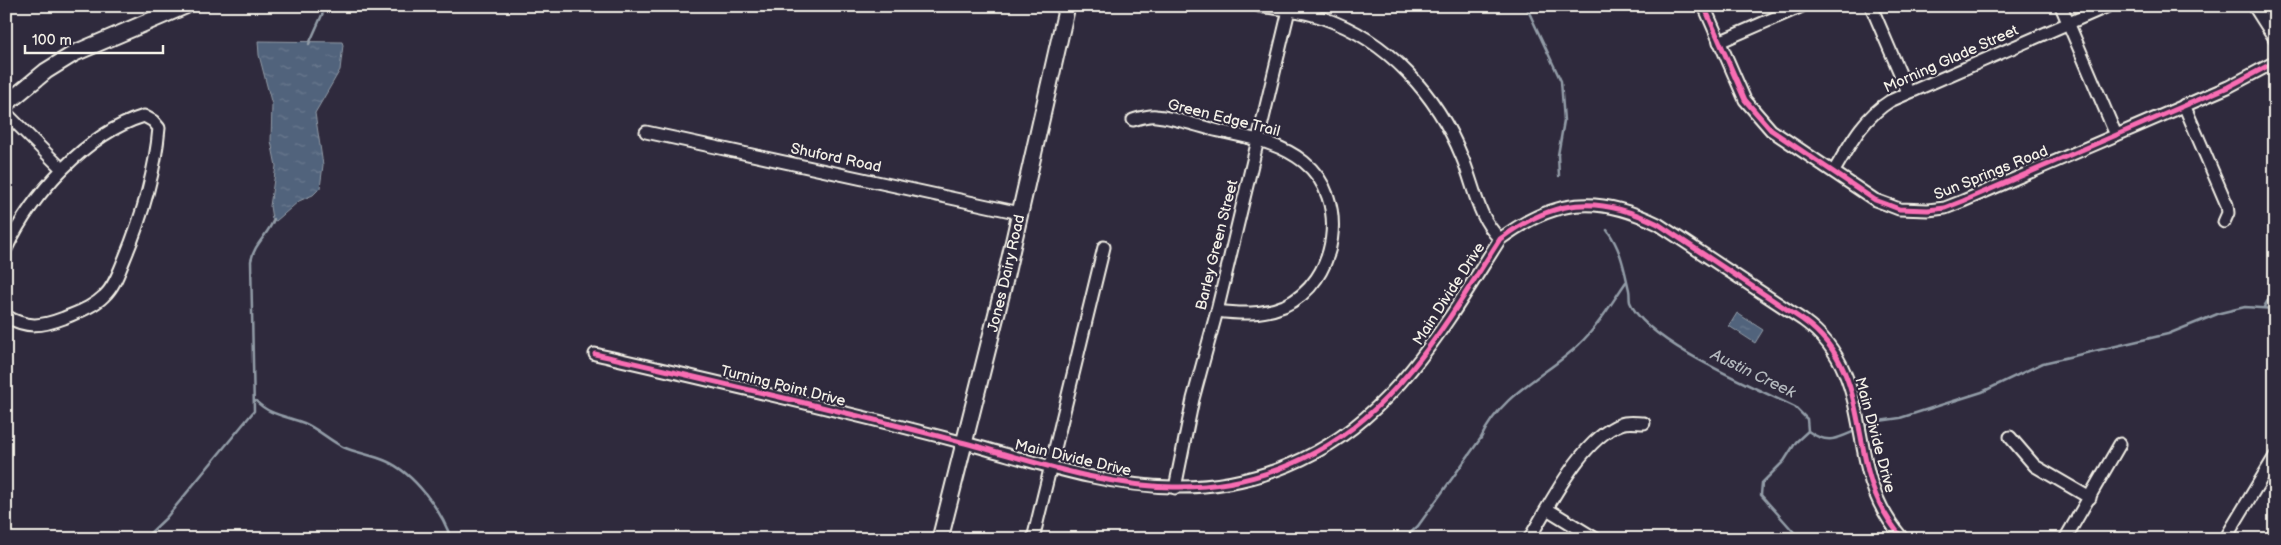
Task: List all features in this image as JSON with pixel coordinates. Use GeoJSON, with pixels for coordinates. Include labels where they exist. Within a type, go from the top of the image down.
{"type":"FeatureCollection","features":[{"type":"Feature","properties":{"kind":"street"},"geometry":{"type":"LineString","coordinates":[[6,104],[46,71],[75,52],[186,6]]}},
{"type":"Feature","properties":{"kind":"street","name":"Jones Dairy Road"},"geometry":{"type":"LineString","coordinates":[[940,539],[1020,213],[1067,6]]}},
{"type":"Feature","properties":{"kind":"street"},"geometry":{"type":"LineString","coordinates":[[1259,6],[1289,10],[1323,18],[1353,32],[1391,57],[1421,86],[1450,128],[1463,159],[1480,210],[1491,230],[1500,239]]}},
{"type":"Feature","properties":{"kind":"street","name":"Sun Springs Road"},"geometry":{"type":"LineString","coordinates":[[1704,6],[1742,93],[1758,117],[1771,130],[1875,200],[1899,208],[1928,210],[1944,208],[2248,78],[2275,62]]}},
{"type":"Feature","properties":{"kind":"street"},"geometry":{"type":"LineString","coordinates":[[1719,42],[1802,6]]}},
{"type":"Feature","properties":{"kind":"street"},"geometry":{"type":"LineString","coordinates":[[1871,6],[1908,92]]}},
{"type":"Feature","properties":{"kind":"street"},"geometry":{"type":"LineString","coordinates":[[2062,6],[2116,135]]}},
{"type":"Feature","properties":{"kind":"street","name":"Morning Glade Street"},"geometry":{"type":"LineString","coordinates":[[1834,171],[1855,134],[1879,108],[1908,92],[2108,6]]}},
{"type":"Feature","properties":{"kind":"street"},"geometry":{"type":"LineString","coordinates":[[2254,6],[2275,39]]}},
{"type":"Feature","properties":{"kind":"street","name":"Barley Green Street"},"geometry":{"type":"LineString","coordinates":[[1175,488],[1194,400],[1289,10]]}},
{"type":"Feature","properties":{"kind":"street"},"geometry":{"type":"LineString","coordinates":[[2184,106],[2227,205],[2228,213],[2224,222]]}},
{"type":"Feature","properties":{"kind":"street"},"geometry":{"type":"LineString","coordinates":[[6,113],[62,169]]}},
{"type":"Feature","properties":{"kind":"street","name":"Green Edge Trail"},"geometry":{"type":"LineString","coordinates":[[1133,120],[1154,115],[1258,140],[1290,152],[1306,163],[1318,178],[1327,194],[1331,207],[1333,229],[1331,249],[1312,284],[1286,305],[1267,312],[1249,314],[1217,311]]}},
{"type":"Feature","properties":{"kind":"street"},"geometry":{"type":"LineString","coordinates":[[6,249],[18,223],[62,169],[110,132],[135,119],[144,116],[153,121],[159,128],[151,184],[140,224],[114,282],[105,296],[83,310],[43,326],[15,322],[6,316]]}},
{"type":"Feature","properties":{"kind":"street","name":"Shuford Road"},"geometry":{"type":"LineString","coordinates":[[646,132],[1020,213]]}},
{"type":"Feature","properties":{"kind":"street","name":"Main Divide Drive"},"geometry":{"type":"LineString","coordinates":[[964,443],[1114,482],[1175,488],[1222,485],[1266,475],[1317,452],[1348,431],[1408,376],[1435,339],[1500,239],[1535,215],[1552,209],[1578,204],[1602,205],[1632,213],[1664,228],[1804,320],[1825,339],[1837,354],[1847,375],[1871,480],[1888,519],[1903,539]]}},
{"type":"Feature","properties":{"kind":"street"},"geometry":{"type":"LineString","coordinates":[[1033,539],[1104,248]]}},
{"type":"Feature","properties":{"kind":"street","name":"Turning Point Drive"},"geometry":{"type":"LineString","coordinates":[[595,354],[964,443]]}},
{"type":"Feature","properties":{"kind":"street"},"geometry":{"type":"LineString","coordinates":[[1529,539],[1591,444],[1622,423],[1644,422]]}},
{"type":"Feature","properties":{"kind":"street"},"geometry":{"type":"LineString","coordinates":[[2010,437],[2035,466],[2090,498]]}},
{"type":"Feature","properties":{"kind":"street"},"geometry":{"type":"LineString","coordinates":[[2065,539],[2120,444]]}},
{"type":"Feature","properties":{"kind":"street"},"geometry":{"type":"LineString","coordinates":[[2225,539],[2275,456]]}},
{"type":"Feature","properties":{"kind":"street"},"geometry":{"type":"LineString","coordinates":[[1547,509],[1596,539]]}},
{"type":"Feature","properties":{"kind":"water"},"geometry":{"type":"Polygon","coordinates":[[[258,41],[342,42],[343,45],[340,70],[315,113],[323,165],[320,188],[313,195],[299,201],[276,221],[272,219],[270,206],[276,166],[271,141],[272,105],[259,55],[258,41]]]}},
{"type":"Feature","properties":{"kind":"water"},"geometry":{"type":"Polygon","coordinates":[[[1737,313],[1763,330],[1755,343],[1729,326],[1737,313]]]}},
{"type":"Feature","properties":{"kind":"waterway"},"geometry":{"type":"LineString","coordinates":[[309,44],[326,6]]}},
{"type":"Feature","properties":{"kind":"waterway","name":"Austin Creek"},"geometry":{"type":"LineString","coordinates":[[1526,6],[1561,81],[1564,121],[1558,155],[1559,176]]}},
{"type":"Feature","properties":{"kind":"waterway"},"geometry":{"type":"LineString","coordinates":[[144,539],[166,518],[254,411],[251,261],[255,250],[274,219]]}},
{"type":"Feature","properties":{"kind":"waterway","name":"Austin Creek"},"geometry":{"type":"LineString","coordinates":[[1607,230],[1616,244],[1621,259],[1630,302],[1640,317],[1657,333],[1679,348],[1730,376],[1795,407],[1807,419],[1808,431],[1796,442],[1784,461],[1762,483],[1761,495],[1800,539]]}},
{"type":"Feature","properties":{"kind":"waterway"},"geometry":{"type":"LineString","coordinates":[[1404,539],[1418,526],[1503,406],[1516,393],[1561,360],[1588,335],[1626,282]]}},
{"type":"Feature","properties":{"kind":"waterway"},"geometry":{"type":"LineString","coordinates":[[2264,307],[2275,288]]}},
{"type":"Feature","properties":{"kind":"waterway"},"geometry":{"type":"LineString","coordinates":[[1862,427],[1879,421],[1900,418],[1982,392],[2043,363],[2168,334],[2220,313],[2245,307],[2275,309]]}},
{"type":"Feature","properties":{"kind":"waterway"},"geometry":{"type":"LineString","coordinates":[[256,401],[272,412],[309,425],[343,447],[386,461],[407,474],[434,505],[451,539]]}},
{"type":"Feature","properties":{"kind":"waterway"},"geometry":{"type":"LineString","coordinates":[[1808,431],[1821,438],[1832,439],[1857,430]]}},
{"type":"Feature","properties":{"kind":"cycle path"},"geometry":{"type":"LineString","coordinates":[[1704,6],[1745,100],[1771,130],[1875,200],[1899,209],[1928,210],[1945,208],[1963,201],[2228,87],[2275,62]]}},
{"type":"Feature","properties":{"kind":"cycle path"},"geometry":{"type":"LineString","coordinates":[[595,354],[778,396],[1092,477],[1146,486],[1192,487],[1229,483],[1282,468],[1316,452],[1346,433],[1373,411],[1421,358],[1462,299],[1500,239],[1539,216],[1558,209],[1576,205],[1595,205],[1636,214],[1658,224],[1803,320],[1820,335],[1834,351],[1850,388],[1868,471],[1877,498],[1891,523],[1903,539]]}}]}
